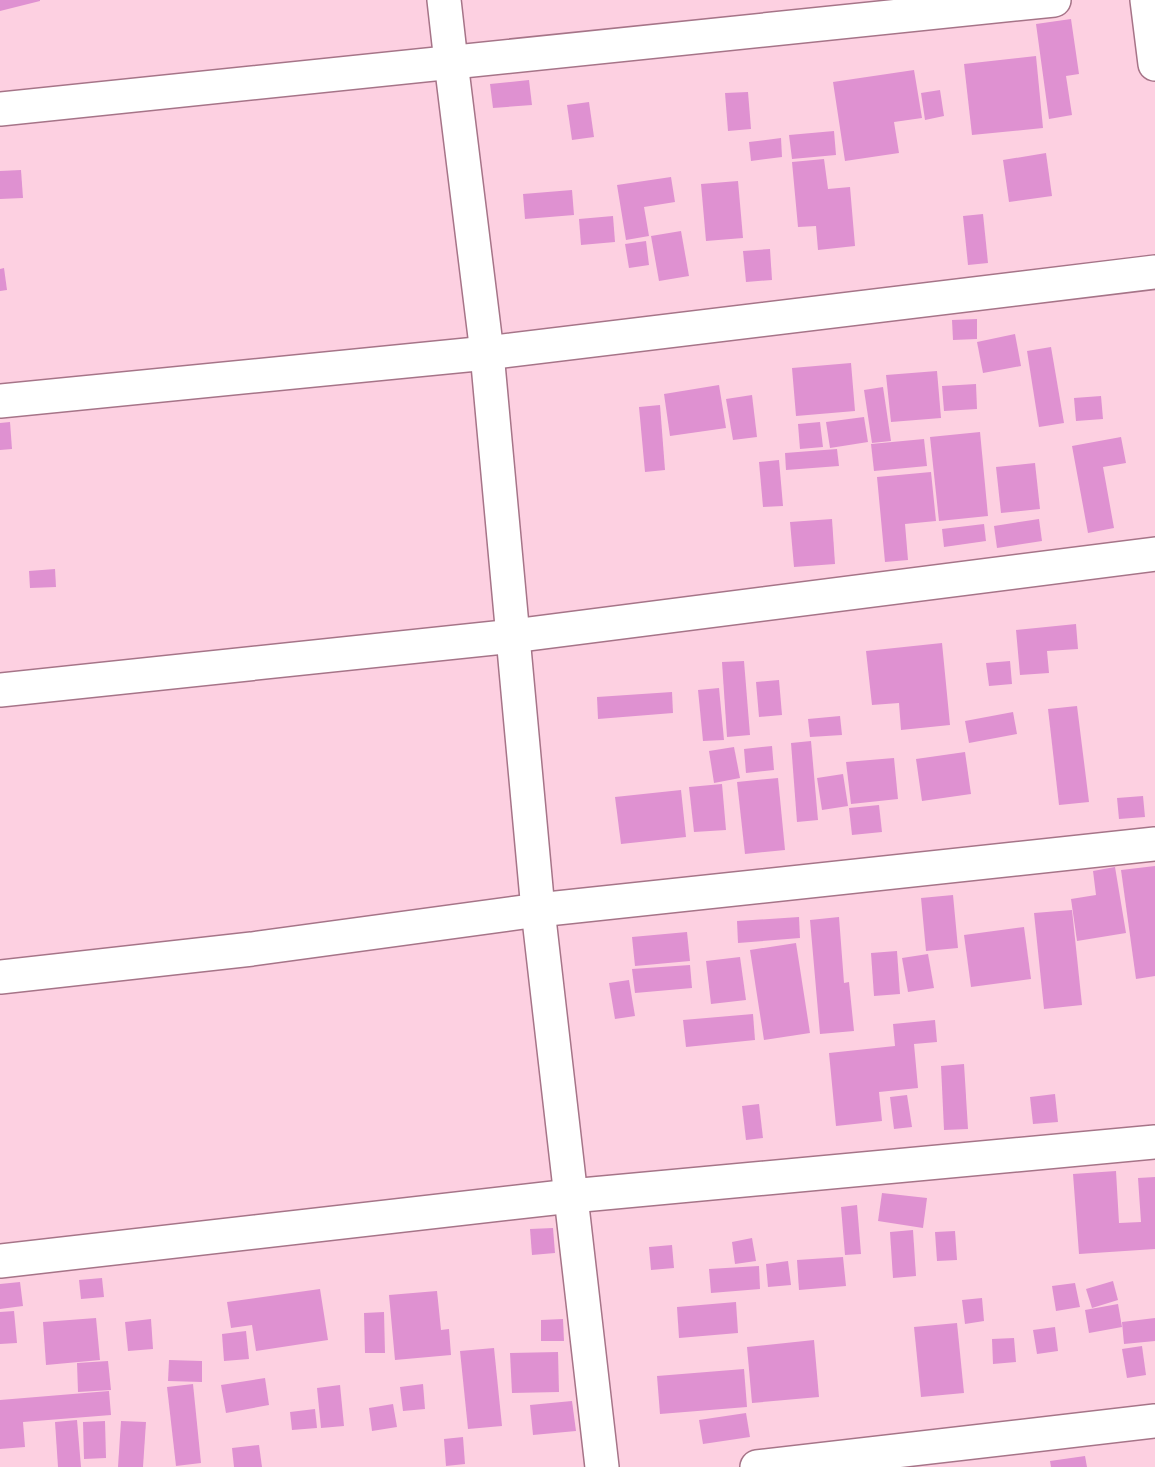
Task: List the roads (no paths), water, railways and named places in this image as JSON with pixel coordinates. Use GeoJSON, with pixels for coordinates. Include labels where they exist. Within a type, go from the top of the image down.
{"type":"FeatureCollection","features":[{"type":"Feature","properties":{"kind":"street"},"geometry":{"type":"LineString","coordinates":[[444,0],[487,353],[538,910],[602,1467]]}},
{"type":"Feature","properties":{"kind":"street"},"geometry":{"type":"LineString","coordinates":[[0,108],[1054,0]]}},
{"type":"Feature","properties":{"kind":"street"},"geometry":{"type":"LineString","coordinates":[[1147,0],[1155,64]]}},
{"type":"Feature","properties":{"kind":"street"},"geometry":{"type":"LineString","coordinates":[[0,401],[487,353],[1155,272]]}},
{"type":"Feature","properties":{"kind":"street"},"geometry":{"type":"LineString","coordinates":[[0,690],[513,636],[1155,554]]}},
{"type":"Feature","properties":{"kind":"street"},"geometry":{"type":"LineString","coordinates":[[0,977],[252,949],[538,910],[1155,844]]}},
{"type":"Feature","properties":{"kind":"street"},"geometry":{"type":"LineString","coordinates":[[0,1261],[571,1196],[1155,1142]]}},
{"type":"Feature","properties":{"kind":"street"},"geometry":{"type":"LineString","coordinates":[[757,1467],[1155,1421]]}}]}
